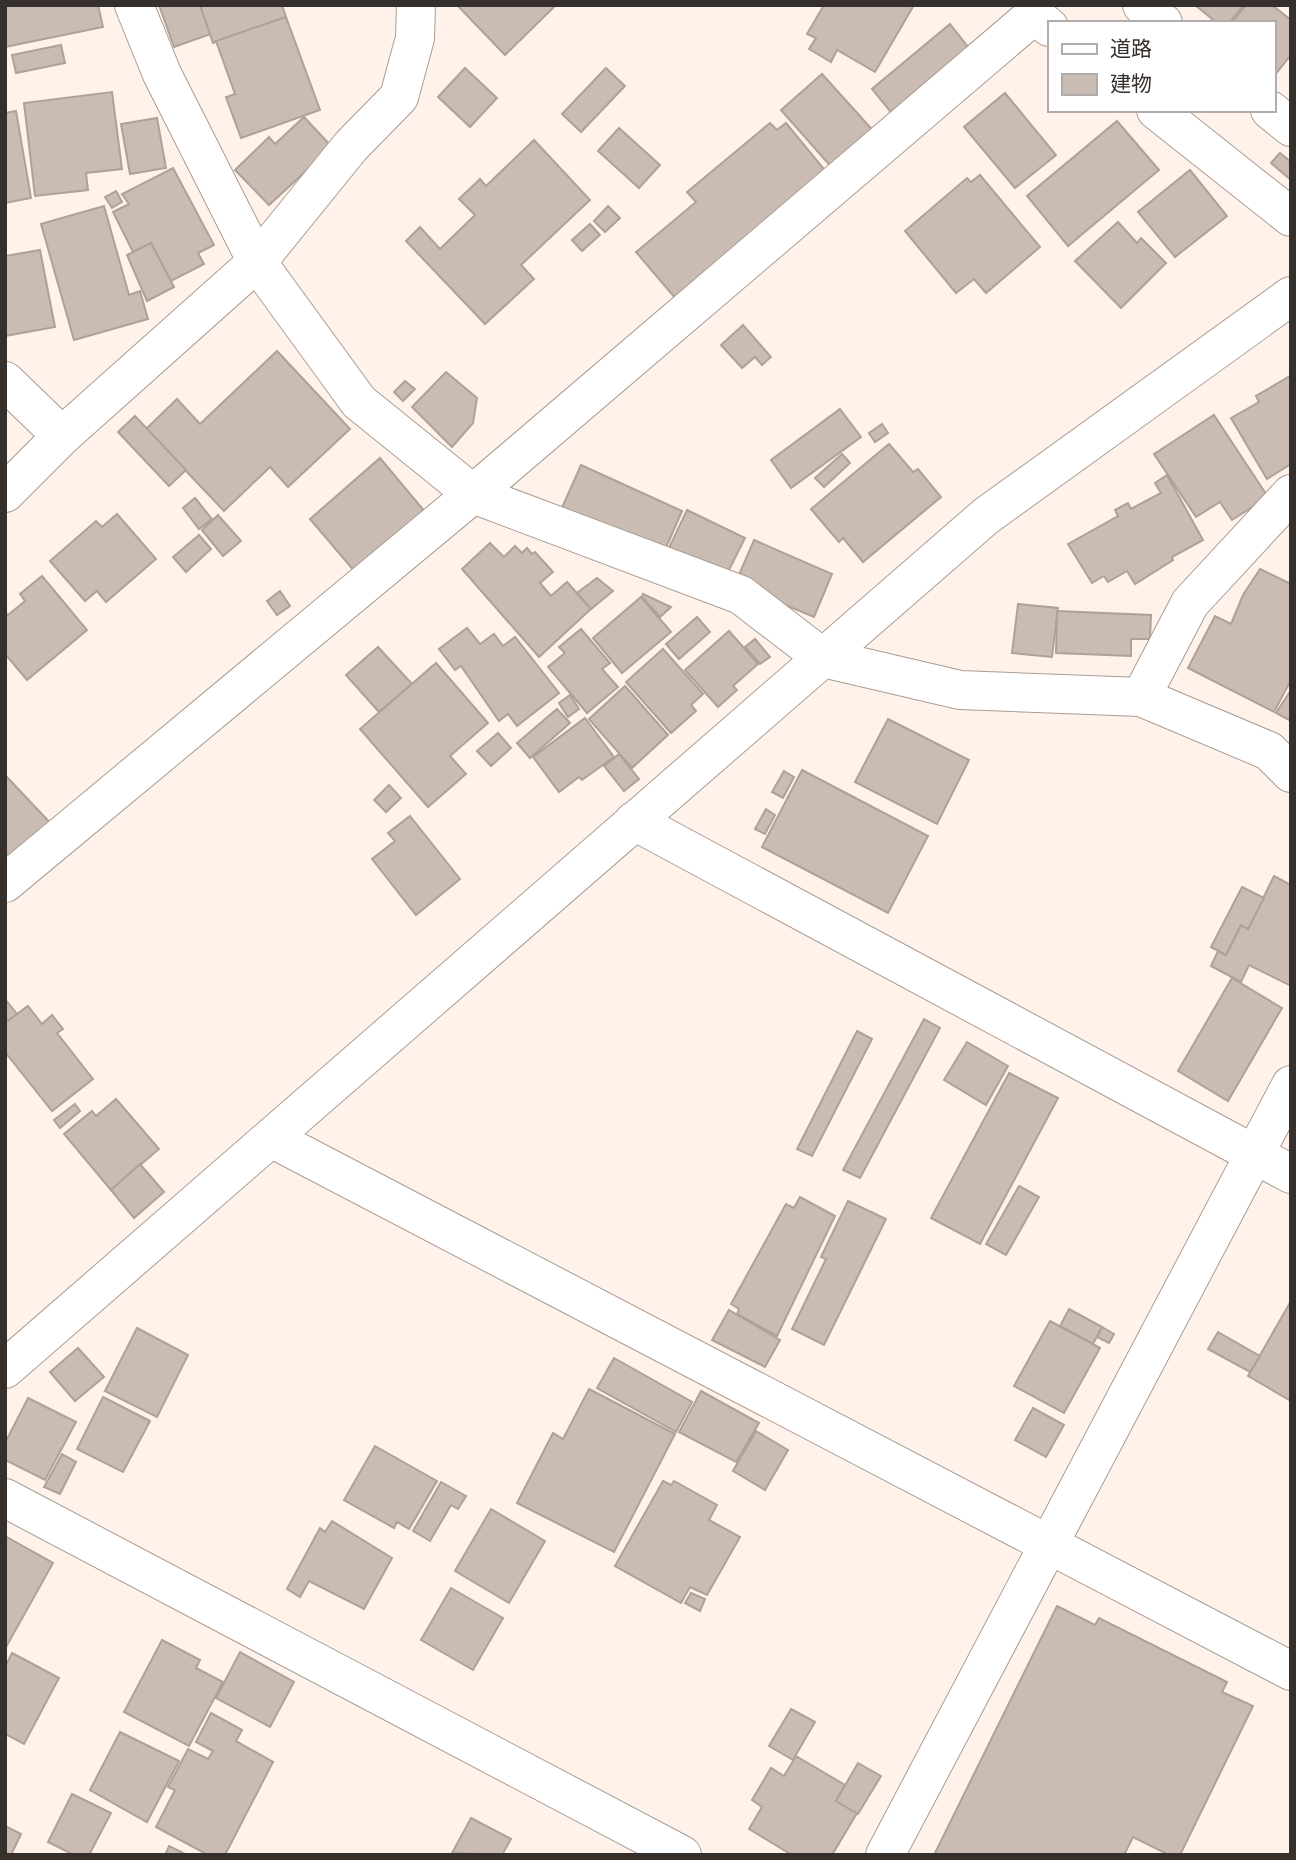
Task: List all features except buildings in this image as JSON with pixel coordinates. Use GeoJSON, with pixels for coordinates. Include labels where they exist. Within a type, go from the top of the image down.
{"type":"FeatureCollection","features":[{"type":"Feature","properties":{"kind":"street"},"geometry":{"type":"LineString","coordinates":[[134,5],[162,74],[257,262],[359,402],[472,494],[741,595],[823,658],[960,690],[1141,697],[1269,751],[1291,773]]}},
{"type":"Feature","properties":{"kind":"street"},"geometry":{"type":"LineString","coordinates":[[5,493],[62,436],[257,262],[351,146],[399,97],[415,38],[416,5]]}},
{"type":"Feature","properties":{"kind":"street"},"geometry":{"type":"LineString","coordinates":[[1142,5],[1161,21]]}},
{"type":"Feature","properties":{"kind":"street"},"geometry":{"type":"LineString","coordinates":[[5,883],[472,494],[1034,15],[1048,26]]}},
{"type":"Feature","properties":{"kind":"street"},"geometry":{"type":"LineString","coordinates":[[1159,112],[1291,216]]}},
{"type":"Feature","properties":{"kind":"street"},"geometry":{"type":"LineString","coordinates":[[1272,112],[1291,127]]}},
{"type":"Feature","properties":{"kind":"street"},"geometry":{"type":"LineString","coordinates":[[5,1369],[273,1139],[986,516],[1291,296]]}},
{"type":"Feature","properties":{"kind":"street"},"geometry":{"type":"LineString","coordinates":[[5,381],[62,436]]}},
{"type":"Feature","properties":{"kind":"street"},"geometry":{"type":"LineString","coordinates":[[1141,697],[1190,603],[1283,499],[1291,494]]}},
{"type":"Feature","properties":{"kind":"street"},"geometry":{"type":"LineString","coordinates":[[634,821],[1291,1174]]}},
{"type":"Feature","properties":{"kind":"street"},"geometry":{"type":"LineString","coordinates":[[885,1855],[1291,1085]]}},
{"type":"Feature","properties":{"kind":"street"},"geometry":{"type":"LineString","coordinates":[[273,1139],[1291,1671]]}},
{"type":"Feature","properties":{"kind":"street"},"geometry":{"type":"LineString","coordinates":[[5,1498],[682,1855]]}}]}
